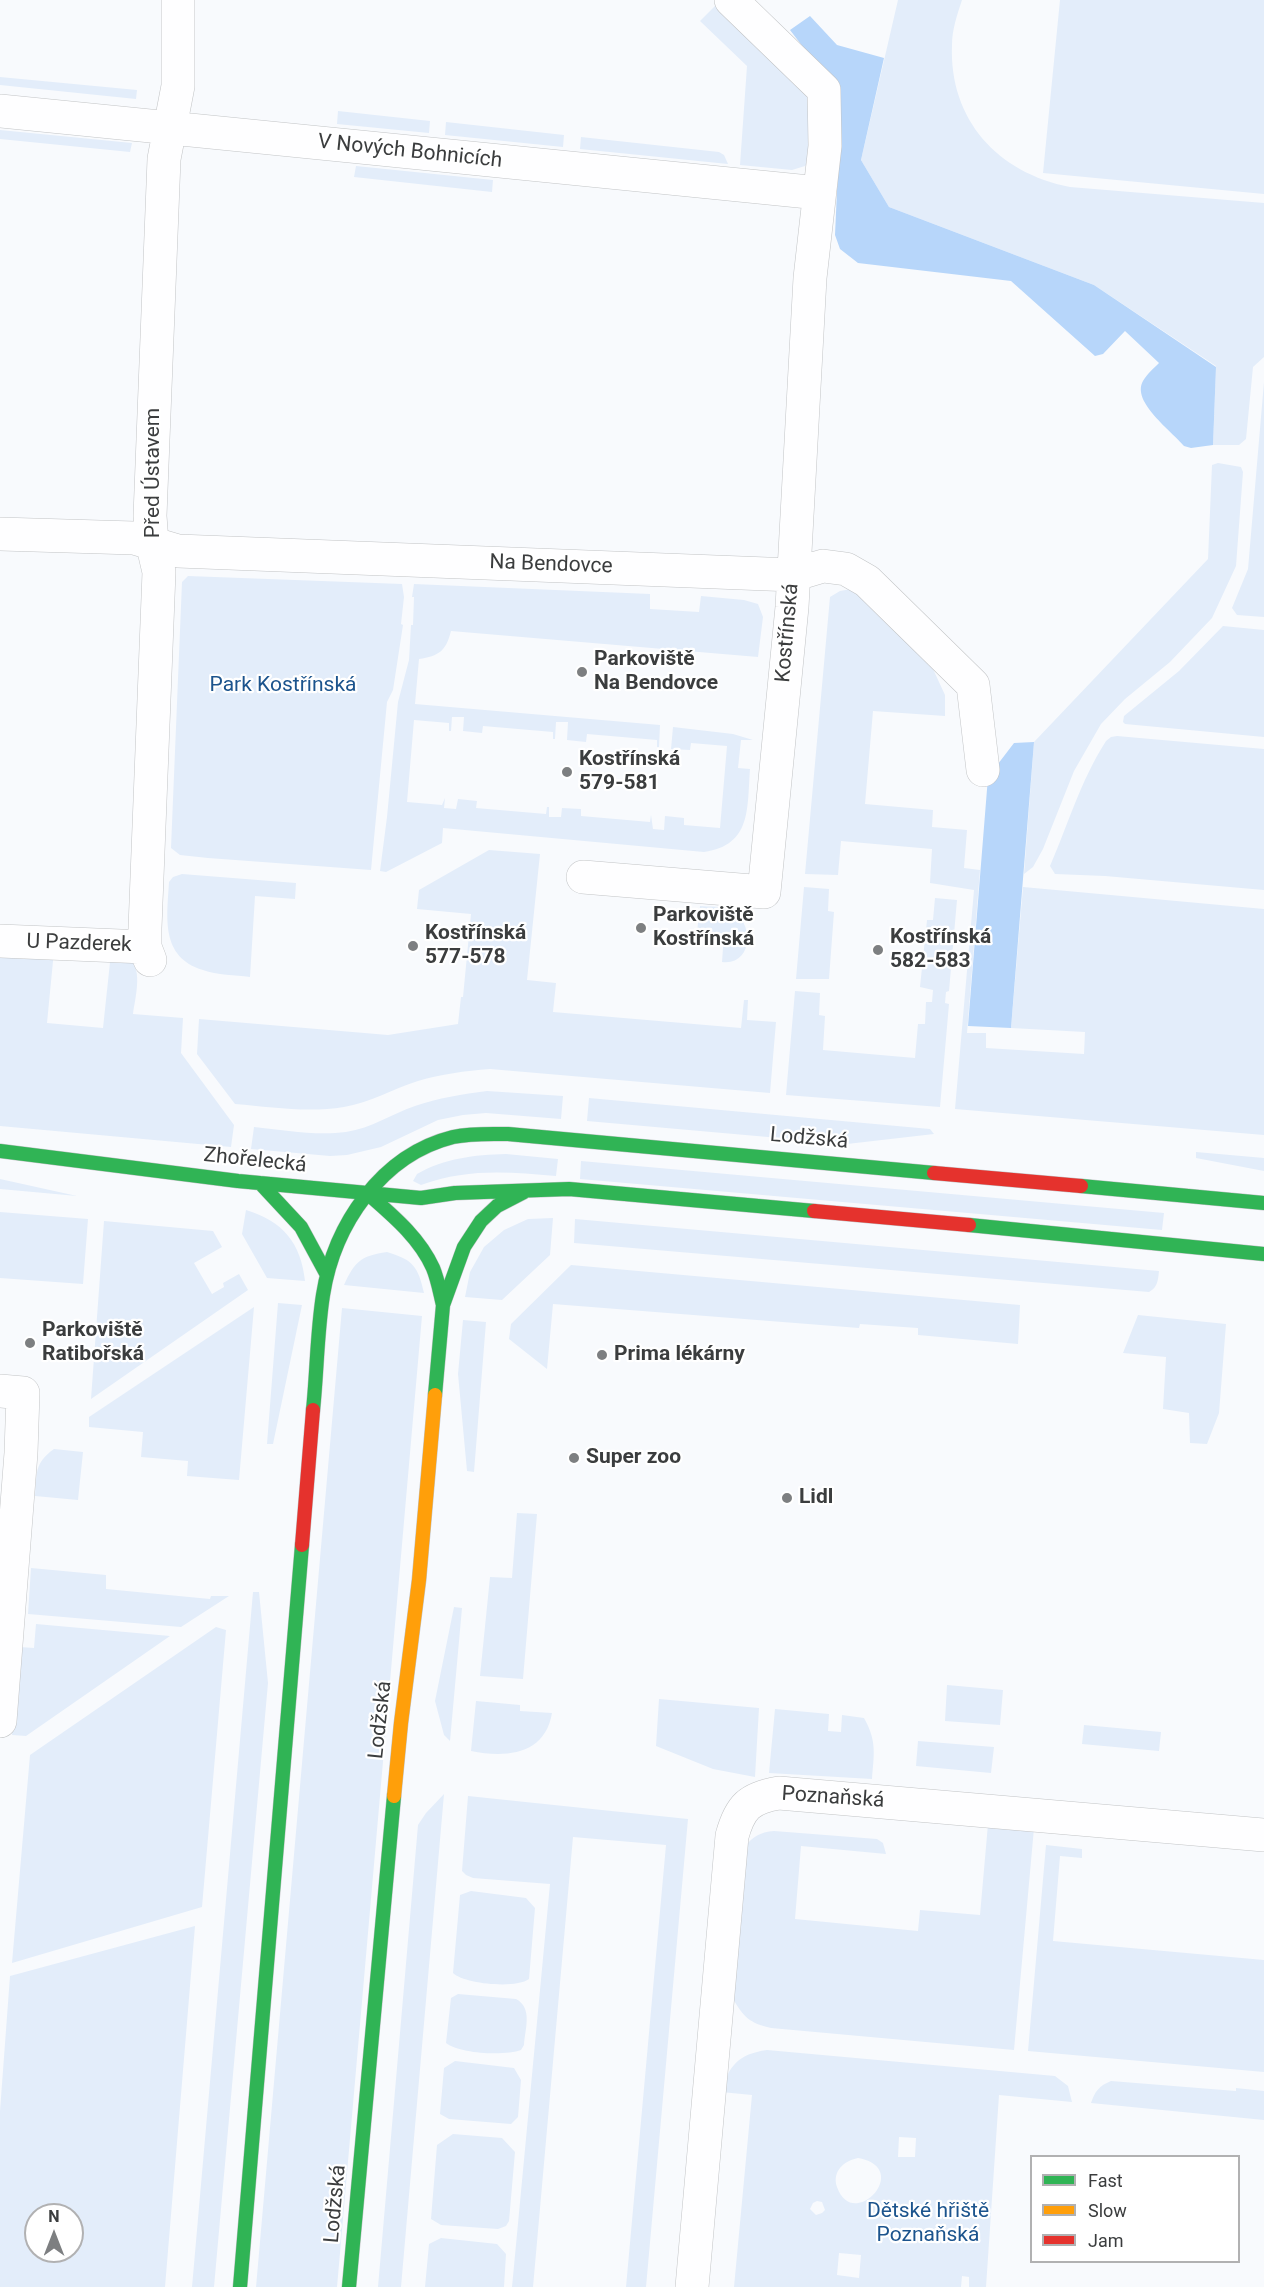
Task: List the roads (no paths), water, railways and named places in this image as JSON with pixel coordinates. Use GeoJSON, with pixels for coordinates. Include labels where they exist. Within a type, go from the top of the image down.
{"type":"FeatureCollection","features":[{"type":"Feature","properties":{"kind":"street","name":"Před Ústavem"},"geometry":{"type":"LineString","coordinates":[[147,953],[159,572],[152,542],[150,516],[164,159],[178,86],[178,0]]}},
{"type":"Feature","properties":{"kind":"street","name":"Kostřínská"},"geometry":{"type":"LineString","coordinates":[[583,878],[764,892],[793,575],[810,278],[825,146],[824,90],[731,0]]}},
{"type":"Feature","properties":{"kind":"street","name":"V Nových Bohnicích"},"geometry":{"type":"LineString","coordinates":[[0,111],[819,193]]}},
{"type":"Feature","properties":{"kind":"street","name":"Na Bendovce"},"geometry":{"type":"LineString","coordinates":[[0,534],[134,538],[178,552],[793,575],[823,566],[846,569],[867,581],[973,686],[983,770]]}},
{"type":"Feature","properties":{"kind":"street","name":"U Pazderek"},"geometry":{"type":"LineString","coordinates":[[0,941],[147,953]]}},
{"type":"Feature","properties":{"kind":"street","name":"Lodžská"},"geometry":{"type":"LineString","coordinates":[[240,2287],[323,1295],[327,1275],[344,1234],[367,1193],[392,1167],[419,1150],[446,1139],[477,1134],[508,1134],[1264,1203]]}},
{"type":"Feature","properties":{"kind":"street","name":"Zhořelecká"},"geometry":{"type":"LineString","coordinates":[[0,1151],[260,1183],[367,1193]]}},
{"type":"Feature","properties":{"kind":"street"},"geometry":{"type":"LineString","coordinates":[[260,1183],[301,1227],[327,1275]]}},
{"type":"Feature","properties":{"kind":"street","name":"Lodžská"},"geometry":{"type":"LineString","coordinates":[[367,1193],[421,1198],[456,1193],[568,1189],[1264,1254]]}},
{"type":"Feature","properties":{"kind":"street","name":"Lodžská"},"geometry":{"type":"LineString","coordinates":[[349,2287],[401,1723],[419,1580],[443,1305],[464,1247],[481,1221],[497,1206],[527,1191]]}},
{"type":"Feature","properties":{"kind":"street"},"geometry":{"type":"LineString","coordinates":[[367,1193],[413,1236],[422,1248],[434,1270],[443,1305]]}},
{"type":"Feature","properties":{"kind":"street"},"geometry":{"type":"LineString","coordinates":[[0,1721],[21,1453],[11,1392]]}},
{"type":"Feature","properties":{"kind":"street","name":"Poznaňská"},"geometry":{"type":"LineString","coordinates":[[692,2287],[732,1836],[737,1816],[748,1804],[761,1796],[779,1793],[1264,1835]]}},
{"type":"Feature","properties":{"kind":"place","name":"Parkoviště Na Bendovce"},"geometry":{"type":"Point","coordinates":[582,672]}},
{"type":"Feature","properties":{"kind":"place","name":"Kostřínská 579-581"},"geometry":{"type":"Point","coordinates":[567,772]}},
{"type":"Feature","properties":{"kind":"place","name":"Parkoviště Kostřínská"},"geometry":{"type":"Point","coordinates":[641,928]}},
{"type":"Feature","properties":{"kind":"place","name":"Kostřínská 577-578"},"geometry":{"type":"Point","coordinates":[413,946]}},
{"type":"Feature","properties":{"kind":"place","name":"Kostřínská 582-583"},"geometry":{"type":"Point","coordinates":[878,950]}},
{"type":"Feature","properties":{"kind":"place","name":"Parkoviště Ratibořská"},"geometry":{"type":"Point","coordinates":[30,1343]}},
{"type":"Feature","properties":{"kind":"place","name":"Prima lékárny"},"geometry":{"type":"Point","coordinates":[602,1355]}},
{"type":"Feature","properties":{"kind":"place","name":"Super zoo"},"geometry":{"type":"Point","coordinates":[574,1458]}},
{"type":"Feature","properties":{"kind":"place","name":"Lidl"},"geometry":{"type":"Point","coordinates":[787,1498]}},
{"type":"Feature","properties":{"kind":"park label","name":"Park Kostřínská"},"geometry":{"type":"Point","coordinates":[283,686]}},
{"type":"Feature","properties":{"kind":"park label","name":"Dětské hřiště Poznaňská"},"geometry":{"type":"Point","coordinates":[928,2224]}}]}
